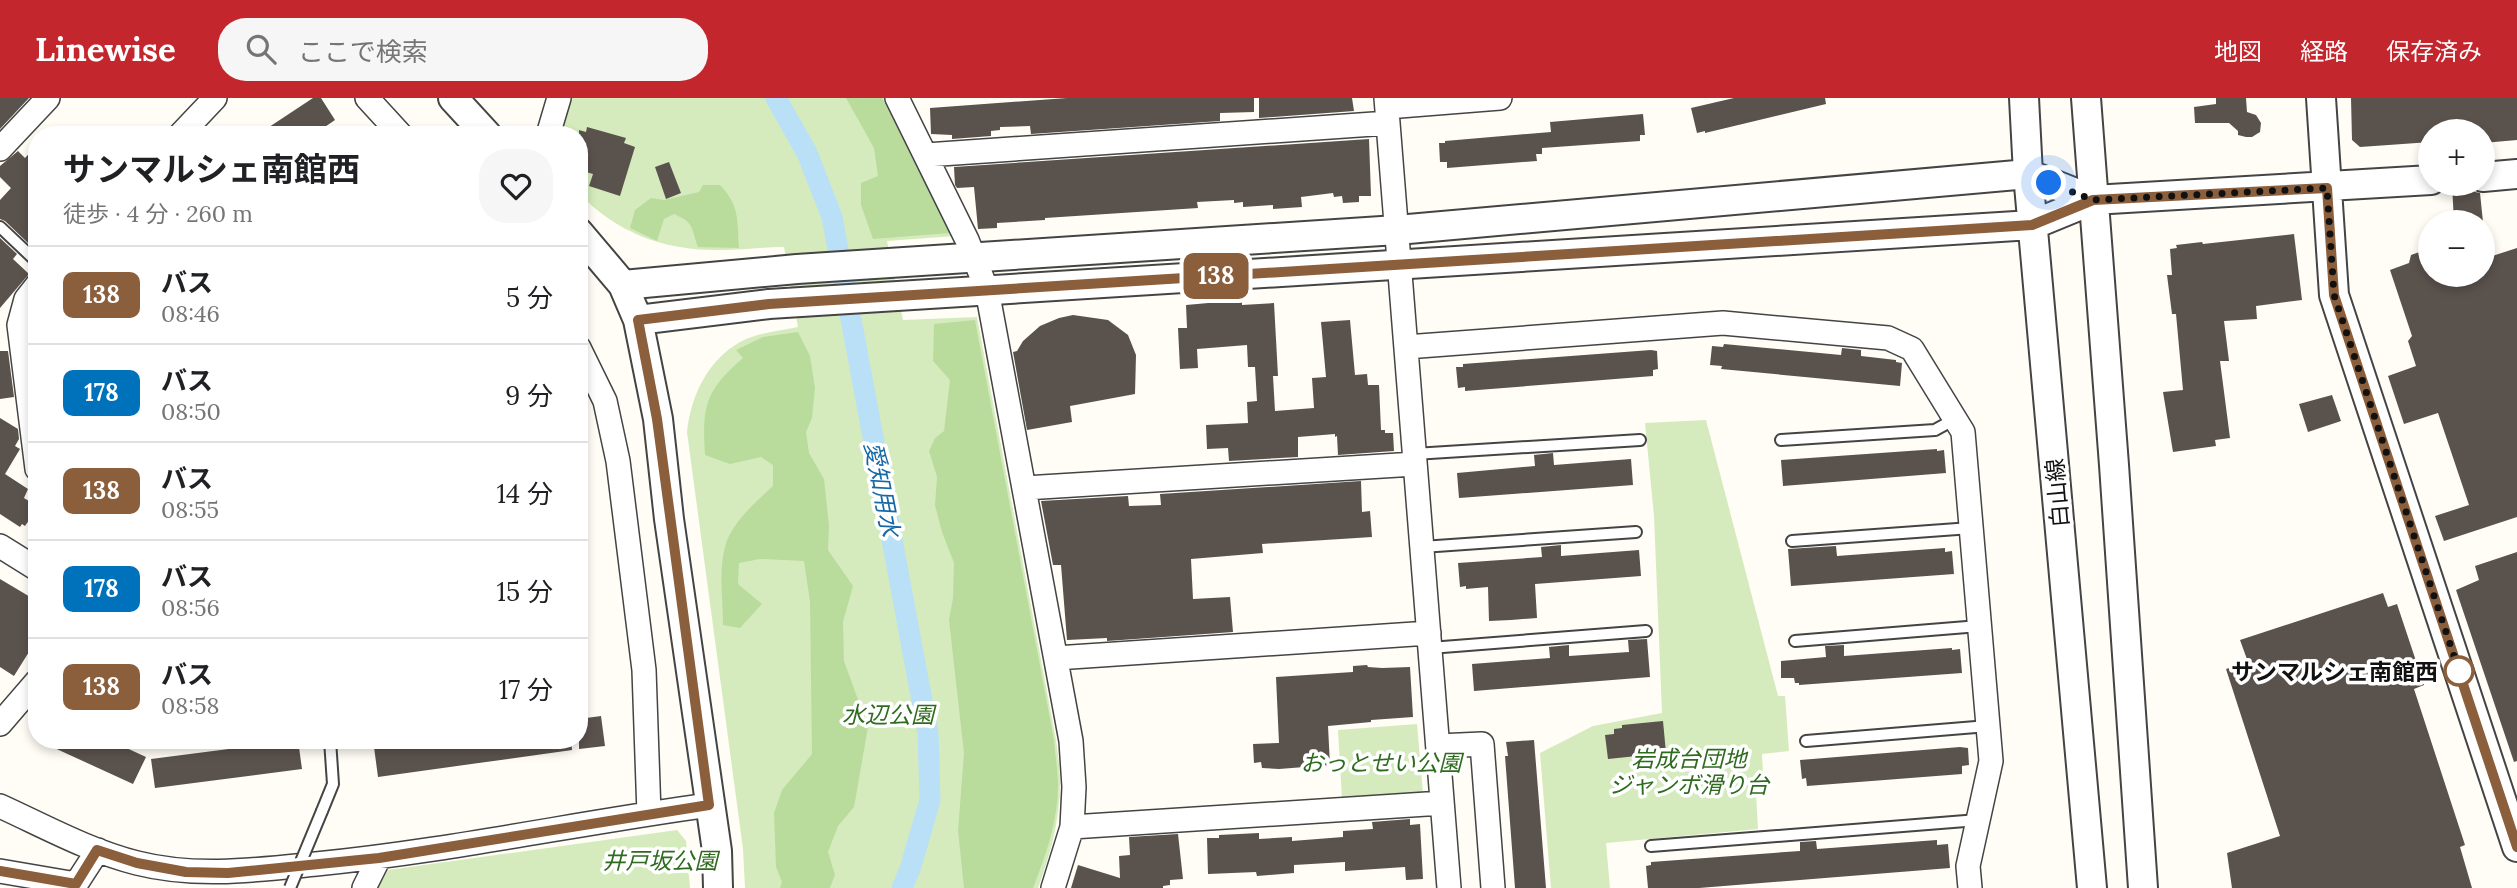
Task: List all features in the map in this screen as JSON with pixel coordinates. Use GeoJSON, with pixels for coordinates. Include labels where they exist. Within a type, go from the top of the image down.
{"type":"FeatureCollection","features":[{"type":"Feature","properties":{"kind":"street"},"geometry":{"type":"LineString","coordinates":[[0,149],[48,98]]}},
{"type":"Feature","properties":{"kind":"street"},"geometry":{"type":"LineString","coordinates":[[189,126],[215,98]]}},
{"type":"Feature","properties":{"kind":"street"},"geometry":{"type":"LineString","coordinates":[[367,98],[393,126]]}},
{"type":"Feature","properties":{"kind":"street"},"geometry":{"type":"LineString","coordinates":[[453,98],[479,126]]}},
{"type":"Feature","properties":{"kind":"street"},"geometry":{"type":"LineString","coordinates":[[551,126],[559,98]]}},
{"type":"Feature","properties":{"kind":"street"},"geometry":{"type":"LineString","coordinates":[[897,98],[975,257],[988,290],[1072,741],[1072,827],[1053,888]]}},
{"type":"Feature","properties":{"kind":"street"},"geometry":{"type":"LineString","coordinates":[[926,155],[1500,98]]}},
{"type":"Feature","properties":{"kind":"street","name":"白山線"},"geometry":{"type":"LineString","coordinates":[[2024,98],[2032,225],[2092,888]]}},
{"type":"Feature","properties":{"kind":"street"},"geometry":{"type":"LineString","coordinates":[[2086,98],[2143,888]]}},
{"type":"Feature","properties":{"kind":"street"},"geometry":{"type":"LineString","coordinates":[[2321,98],[2334,295],[2517,847]]}},
{"type":"Feature","properties":{"kind":"street"},"geometry":{"type":"LineString","coordinates":[[1387,109],[1449,888]]}},
{"type":"Feature","properties":{"kind":"street"},"geometry":{"type":"LineString","coordinates":[[623,285],[797,269],[1397,230],[2028,174],[2093,200]]}},
{"type":"Feature","properties":{"kind":"street"},"geometry":{"type":"LineString","coordinates":[[2495,176],[2517,174]]}},
{"type":"Feature","properties":{"kind":"street"},"geometry":{"type":"LineString","coordinates":[[638,320],[803,302],[2032,225],[2093,200],[2418,181]]}},
{"type":"Feature","properties":{"kind":"street"},"geometry":{"type":"LineString","coordinates":[[588,244],[623,285],[638,320],[657,419],[717,851],[718,888]]}},
{"type":"Feature","properties":{"kind":"street"},"geometry":{"type":"LineString","coordinates":[[28,296],[19,325],[28,352]]}},
{"type":"Feature","properties":{"kind":"street"},"geometry":{"type":"LineString","coordinates":[[1406,347],[1723,323],[1888,338],[1912,349],[1963,432],[1991,761],[1968,866],[1970,888]]}},
{"type":"Feature","properties":{"kind":"street"},"geometry":{"type":"LineString","coordinates":[[588,366],[605,401],[618,461],[644,670],[649,814]]}},
{"type":"Feature","properties":{"kind":"street"},"geometry":{"type":"LineString","coordinates":[[1025,488],[1415,458]]}},
{"type":"Feature","properties":{"kind":"street"},"geometry":{"type":"LineString","coordinates":[[0,546],[28,563]]}},
{"type":"Feature","properties":{"kind":"street"},"geometry":{"type":"LineString","coordinates":[[1056,658],[1429,641]]}},
{"type":"Feature","properties":{"kind":"street"},"geometry":{"type":"LineString","coordinates":[[0,724],[28,693]]}},
{"type":"Feature","properties":{"kind":"street"},"geometry":{"type":"LineString","coordinates":[[1437,746],[1482,744],[1493,888]]}},
{"type":"Feature","properties":{"kind":"street"},"geometry":{"type":"LineString","coordinates":[[1072,827],[1442,803]]}},
{"type":"Feature","properties":{"kind":"street"},"geometry":{"type":"LineString","coordinates":[[0,806],[97,850],[137,863],[186,872],[228,873],[379,858],[709,805]]}},
{"type":"Feature","properties":{"kind":"street"},"geometry":{"type":"LineString","coordinates":[[0,871],[76,884],[97,850]]}},
{"type":"Feature","properties":{"kind":"street"},"geometry":{"type":"LineString","coordinates":[[363,888],[379,858]]}},
{"type":"Feature","properties":{"kind":"lane"},"geometry":{"type":"LineString","coordinates":[[0,227],[28,253]]}},
{"type":"Feature","properties":{"kind":"lane"},"geometry":{"type":"LineString","coordinates":[[1782,440],[1936,430],[1955,419]]}},
{"type":"Feature","properties":{"kind":"lane"},"geometry":{"type":"LineString","coordinates":[[1415,458],[1640,440]]}},
{"type":"Feature","properties":{"kind":"lane"},"geometry":{"type":"LineString","coordinates":[[1792,541],[1971,528]]}},
{"type":"Feature","properties":{"kind":"lane"},"geometry":{"type":"LineString","coordinates":[[1422,547],[1636,532]]}},
{"type":"Feature","properties":{"kind":"lane"},"geometry":{"type":"LineString","coordinates":[[1795,641],[1979,626]]}},
{"type":"Feature","properties":{"kind":"lane"},"geometry":{"type":"LineString","coordinates":[[1429,641],[1646,631]]}},
{"type":"Feature","properties":{"kind":"lane"},"geometry":{"type":"LineString","coordinates":[[1806,741],[1988,726]]}},
{"type":"Feature","properties":{"kind":"lane"},"geometry":{"type":"LineString","coordinates":[[290,888],[333,784],[331,749]]}},
{"type":"Feature","properties":{"kind":"lane"},"geometry":{"type":"LineString","coordinates":[[1651,846],[1978,820]]}},
{"type":"Feature","properties":{"kind":"green space","name":"水辺公園"},"geometry":{"type":"Polygon","coordinates":[[[569,98],[886,98],[955,236],[887,241],[903,320],[977,317],[1059,762],[1060,797],[1056,824],[1038,888],[745,888],[743,849],[687,432],[697,393],[718,359],[747,339],[798,327],[784,247],[719,250],[680,247],[643,237],[626,229],[588,202],[588,126],[561,126],[569,98]]]}},
{"type":"Feature","properties":{"kind":"green space"},"geometry":{"type":"Polygon","coordinates":[[[846,98],[882,98],[950,233],[873,239],[861,205],[861,183],[878,176],[874,148],[846,98]]]}},
{"type":"Feature","properties":{"kind":"green space"},"geometry":{"type":"Polygon","coordinates":[[[703,185],[720,185],[731,200],[736,214],[739,248],[698,247],[689,223],[674,214],[664,219],[657,241],[630,228],[635,210],[651,198],[664,200],[699,192],[703,185]]]}},
{"type":"Feature","properties":{"kind":"green space"},"geometry":{"type":"Polygon","coordinates":[[[975,320],[1057,768],[1054,825],[1033,888],[964,888],[958,831],[964,753],[949,620],[954,563],[935,505],[937,477],[929,451],[935,438],[944,431],[950,380],[933,361],[934,324],[975,320]]]}},
{"type":"Feature","properties":{"kind":"green space"},"geometry":{"type":"Polygon","coordinates":[[[798,332],[810,356],[815,388],[812,418],[806,432],[809,453],[824,479],[829,526],[828,550],[853,586],[843,622],[844,661],[868,727],[854,807],[838,826],[828,852],[835,875],[830,888],[780,888],[782,882],[776,867],[774,813],[782,790],[812,754],[810,602],[804,561],[760,559],[739,563],[738,584],[762,604],[740,628],[723,625],[722,568],[725,546],[738,522],[773,486],[773,465],[761,457],[730,464],[705,455],[704,424],[709,400],[721,380],[743,358],[736,350],[763,337],[798,332]]]}},
{"type":"Feature","properties":{"kind":"green space","name":"岩成台団地 ジャンボ滑り台"},"geometry":{"type":"Polygon","coordinates":[[[1706,420],[1778,696],[1785,696],[1789,751],[1762,754],[1763,774],[1755,775],[1758,829],[1606,843],[1610,888],[1551,888],[1540,753],[1593,726],[1662,713],[1654,516],[1645,423],[1706,420]]]}},
{"type":"Feature","properties":{"kind":"green space","name":"おっとせい公園"},"geometry":{"type":"Polygon","coordinates":[[[1417,724],[1423,793],[1342,799],[1338,730],[1417,724]]]}},
{"type":"Feature","properties":{"kind":"green space","name":"井戸坂公園"},"geometry":{"type":"Polygon","coordinates":[[[677,830],[686,841],[690,888],[378,888],[388,870],[677,830]]]}},
{"type":"Feature","properties":{"kind":"building"},"geometry":{"type":"Polygon","coordinates":[[[0,98],[29,98],[0,129],[0,98]]]}},
{"type":"Feature","properties":{"kind":"building"},"geometry":{"type":"Polygon","coordinates":[[[313,98],[321,98],[335,120],[326,126],[271,126],[313,98]]]}},
{"type":"Feature","properties":{"kind":"building"},"geometry":{"type":"Polygon","coordinates":[[[1067,98],[1254,98],[1254,112],[1220,113],[1220,121],[1031,134],[1030,126],[1000,127],[1000,130],[991,131],[991,136],[952,139],[952,135],[931,134],[930,108],[1067,98]]]}},
{"type":"Feature","properties":{"kind":"building"},"geometry":{"type":"Polygon","coordinates":[[[1259,98],[1352,98],[1354,111],[1259,118],[1259,98]]]}},
{"type":"Feature","properties":{"kind":"building"},"geometry":{"type":"Polygon","coordinates":[[[1734,98],[1825,98],[1826,104],[1697,133],[1691,108],[1734,98]]]}},
{"type":"Feature","properties":{"kind":"building"},"geometry":{"type":"Polygon","coordinates":[[[2216,98],[2246,98],[2247,112],[2256,115],[2261,123],[2260,132],[2246,137],[2238,135],[2238,131],[2229,123],[2195,123],[2194,107],[2216,104],[2216,98]]]}},
{"type":"Feature","properties":{"kind":"building"},"geometry":{"type":"Polygon","coordinates":[[[2351,98],[2517,98],[2517,140],[2495,142],[2495,119],[2418,119],[2418,143],[2360,147],[2352,140],[2351,98]]]}},
{"type":"Feature","properties":{"kind":"building"},"geometry":{"type":"Polygon","coordinates":[[[1643,114],[1645,135],[1640,135],[1640,141],[1542,148],[1542,154],[1536,154],[1537,161],[1447,168],[1447,162],[1440,162],[1439,143],[1445,141],[1551,132],[1550,122],[1643,114]]]}},
{"type":"Feature","properties":{"kind":"building"},"geometry":{"type":"Polygon","coordinates":[[[588,127],[626,138],[624,143],[635,147],[620,196],[589,186],[593,174],[588,173],[588,127]]]}},
{"type":"Feature","properties":{"kind":"building"},"geometry":{"type":"Polygon","coordinates":[[[1369,139],[1371,196],[1359,196],[1359,202],[1343,203],[1342,196],[1334,197],[1333,193],[1301,197],[1302,207],[1273,209],[1273,205],[1243,207],[1243,202],[1234,203],[1234,200],[1197,202],[1198,208],[1045,218],[997,223],[997,228],[978,229],[974,187],[957,188],[955,185],[954,167],[1369,139]]]}},
{"type":"Feature","properties":{"kind":"building"},"geometry":{"type":"Polygon","coordinates":[[[18,151],[25,158],[28,155],[28,243],[0,219],[0,200],[11,188],[0,177],[0,166],[18,151]]]}},
{"type":"Feature","properties":{"kind":"building"},"geometry":{"type":"Polygon","coordinates":[[[669,162],[681,193],[666,199],[655,167],[669,162]]]}},
{"type":"Feature","properties":{"kind":"building"},"geometry":{"type":"Polygon","coordinates":[[[2453,196],[2480,196],[2482,210],[2453,210],[2453,196]]]}},
{"type":"Feature","properties":{"kind":"building"},"geometry":{"type":"Polygon","coordinates":[[[2294,234],[2302,300],[2256,306],[2257,319],[2224,321],[2229,361],[2220,361],[2230,438],[2215,440],[2216,446],[2173,452],[2163,392],[2183,390],[2176,314],[2172,314],[2167,275],[2172,275],[2170,249],[2177,248],[2176,245],[2294,234]]]}},
{"type":"Feature","properties":{"kind":"building"},"geometry":{"type":"Polygon","coordinates":[[[0,238],[17,254],[13,259],[28,275],[0,308],[0,238]]]}},
{"type":"Feature","properties":{"kind":"building"},"geometry":{"type":"Polygon","coordinates":[[[2517,248],[2517,517],[2444,541],[2435,516],[2469,505],[2438,413],[2404,424],[2388,376],[2416,366],[2408,341],[2412,336],[2390,270],[2409,263],[2411,255],[2418,253],[2418,287],[2495,287],[2495,255],[2517,248]]]}},
{"type":"Feature","properties":{"kind":"building"},"geometry":{"type":"Polygon","coordinates":[[[1242,300],[1242,305],[1274,303],[1278,376],[1273,376],[1275,411],[1314,408],[1312,378],[1326,377],[1321,322],[1350,320],[1355,375],[1367,374],[1368,385],[1379,385],[1381,430],[1393,433],[1394,451],[1338,455],[1335,434],[1298,437],[1298,457],[1229,461],[1228,448],[1207,449],[1206,425],[1248,423],[1247,402],[1257,401],[1255,367],[1248,367],[1247,345],[1197,349],[1198,368],[1180,369],[1178,328],[1187,328],[1186,305],[1242,300]]]}},
{"type":"Feature","properties":{"kind":"building"},"geometry":{"type":"Polygon","coordinates":[[[1073,315],[1108,320],[1128,335],[1136,355],[1135,394],[1070,406],[1072,422],[1027,430],[1013,352],[1040,326],[1073,315]]]}},
{"type":"Feature","properties":{"kind":"building"},"geometry":{"type":"Polygon","coordinates":[[[1724,344],[1841,355],[1842,348],[1861,350],[1861,356],[1902,363],[1900,386],[1721,369],[1722,366],[1710,365],[1712,346],[1723,347],[1724,344]]]}},
{"type":"Feature","properties":{"kind":"building"},"geometry":{"type":"Polygon","coordinates":[[[0,351],[8,351],[14,397],[0,399],[0,351]]]}},
{"type":"Feature","properties":{"kind":"building"},"geometry":{"type":"Polygon","coordinates":[[[1657,351],[1658,369],[1653,370],[1653,376],[1465,391],[1465,387],[1458,388],[1456,367],[1463,367],[1463,364],[1657,351]]]}},
{"type":"Feature","properties":{"kind":"building"},"geometry":{"type":"Polygon","coordinates":[[[2332,395],[2341,421],[2308,432],[2299,404],[2332,395]]]}},
{"type":"Feature","properties":{"kind":"building"},"geometry":{"type":"Polygon","coordinates":[[[0,418],[18,429],[19,439],[15,446],[20,449],[5,474],[28,489],[24,498],[28,500],[28,522],[20,527],[0,514],[0,418]]]}},
{"type":"Feature","properties":{"kind":"building"},"geometry":{"type":"Polygon","coordinates":[[[1944,450],[1946,473],[1783,486],[1781,460],[1944,450]]]}},
{"type":"Feature","properties":{"kind":"building"},"geometry":{"type":"Polygon","coordinates":[[[1553,453],[1554,465],[1631,459],[1633,485],[1459,498],[1457,473],[1535,466],[1534,455],[1553,453]]]}},
{"type":"Feature","properties":{"kind":"building"},"geometry":{"type":"Polygon","coordinates":[[[1361,481],[1362,512],[1370,511],[1372,537],[1262,544],[1263,553],[1191,559],[1193,599],[1230,597],[1233,632],[1107,641],[1107,638],[1067,640],[1061,565],[1053,565],[1041,501],[1128,496],[1129,506],[1161,505],[1160,494],[1361,481]]]}},
{"type":"Feature","properties":{"kind":"building"},"geometry":{"type":"Polygon","coordinates":[[[1561,545],[1561,556],[1639,550],[1641,576],[1535,584],[1537,618],[1511,620],[1489,621],[1488,587],[1460,587],[1458,563],[1542,557],[1541,547],[1561,545]]]}},
{"type":"Feature","properties":{"kind":"building"},"geometry":{"type":"Polygon","coordinates":[[[1836,546],[1837,556],[1945,548],[1945,552],[1952,551],[1954,574],[1791,586],[1788,549],[1836,546]]]}},
{"type":"Feature","properties":{"kind":"building"},"geometry":{"type":"Polygon","coordinates":[[[2517,552],[2517,761],[2514,762],[2456,590],[2479,580],[2475,566],[2517,552]]]}},
{"type":"Feature","properties":{"kind":"building"},"geometry":{"type":"Polygon","coordinates":[[[0,579],[28,596],[28,653],[14,676],[0,667],[0,579]]]}},
{"type":"Feature","properties":{"kind":"building"},"geometry":{"type":"Polygon","coordinates":[[[2383,593],[2388,607],[2397,604],[2424,685],[2414,689],[2465,845],[2460,847],[2472,888],[2232,888],[2227,853],[2280,836],[2226,669],[2248,662],[2240,640],[2383,593]]]}},
{"type":"Feature","properties":{"kind":"building"},"geometry":{"type":"Polygon","coordinates":[[[1647,639],[1650,677],[1474,691],[1472,664],[1550,658],[1549,647],[1569,645],[1569,656],[1629,652],[1628,640],[1647,639]]]}},
{"type":"Feature","properties":{"kind":"building"},"geometry":{"type":"Polygon","coordinates":[[[1844,645],[1844,656],[1960,649],[1962,673],[1799,685],[1794,678],[1781,678],[1781,661],[1826,657],[1825,646],[1844,645]]]}},
{"type":"Feature","properties":{"kind":"building"},"geometry":{"type":"Polygon","coordinates":[[[1353,666],[1382,668],[1410,667],[1413,717],[1328,726],[1330,765],[1279,769],[1262,768],[1261,762],[1254,763],[1253,744],[1279,743],[1276,677],[1353,672],[1353,666]]]}},
{"type":"Feature","properties":{"kind":"building"},"geometry":{"type":"Polygon","coordinates":[[[601,716],[605,746],[588,748],[588,718],[601,716]]]}},
{"type":"Feature","properties":{"kind":"building"},"geometry":{"type":"Polygon","coordinates":[[[1663,721],[1666,753],[1608,759],[1605,735],[1614,734],[1614,729],[1622,728],[1622,725],[1663,721]]]}},
{"type":"Feature","properties":{"kind":"building"},"geometry":{"type":"Polygon","coordinates":[[[1534,740],[1546,888],[1515,888],[1506,742],[1534,740]]]}},
{"type":"Feature","properties":{"kind":"building"},"geometry":{"type":"Polygon","coordinates":[[[1968,748],[1969,765],[1962,766],[1962,774],[1807,786],[1806,778],[1802,779],[1800,760],[1968,748]]]}},
{"type":"Feature","properties":{"kind":"building"},"geometry":{"type":"Polygon","coordinates":[[[57,749],[129,749],[146,757],[133,784],[57,749]]]}},
{"type":"Feature","properties":{"kind":"building"},"geometry":{"type":"Polygon","coordinates":[[[228,749],[299,749],[302,769],[155,788],[151,759],[228,749]]]}},
{"type":"Feature","properties":{"kind":"building"},"geometry":{"type":"Polygon","coordinates":[[[374,749],[572,749],[572,750],[378,777],[374,749]]]}},
{"type":"Feature","properties":{"kind":"building"},"geometry":{"type":"Polygon","coordinates":[[[1410,819],[1410,825],[1420,824],[1423,879],[1406,880],[1405,867],[1345,871],[1345,862],[1294,865],[1294,873],[1257,876],[1256,872],[1208,874],[1207,838],[1259,833],[1259,839],[1292,837],[1292,841],[1343,837],[1343,831],[1373,829],[1372,822],[1410,819]]]}},
{"type":"Feature","properties":{"kind":"building"},"geometry":{"type":"Polygon","coordinates":[[[1178,834],[1183,879],[1170,880],[1170,885],[1163,888],[1071,888],[1078,865],[1120,878],[1119,856],[1130,855],[1129,837],[1178,834]]]}},
{"type":"Feature","properties":{"kind":"building"},"geometry":{"type":"Polygon","coordinates":[[[1937,840],[1937,845],[1948,844],[1950,868],[1699,888],[1648,888],[1646,866],[1651,865],[1651,862],[1800,851],[1800,842],[1816,841],[1817,849],[1937,840]]]}},
{"type":"Feature","properties":{"kind":"waterway","name":"愛知用水"},"geometry":{"type":"LineString","coordinates":[[776,98],[807,153],[832,217],[928,733],[930,800],[902,888]]}},
{"type":"Feature","properties":{"kind":"bus line","name":"138"},"geometry":{"type":"LineString","coordinates":[[0,871],[76,884],[97,850],[137,863],[186,872],[228,873],[379,858],[709,805],[657,419],[638,320],[769,304],[2032,225],[2093,200],[2327,188],[2334,295],[2517,847]]}},
{"type":"Feature","properties":{"kind":"place","name":"サンマルシェ南館西"},"geometry":{"type":"Point","coordinates":[2459,671]}},
{"type":"Feature","properties":{"kind":"route"},"geometry":{"type":"LineString","coordinates":[[2049,183],[2093,200],[2327,188],[2334,295],[2459,671]]}}]}
